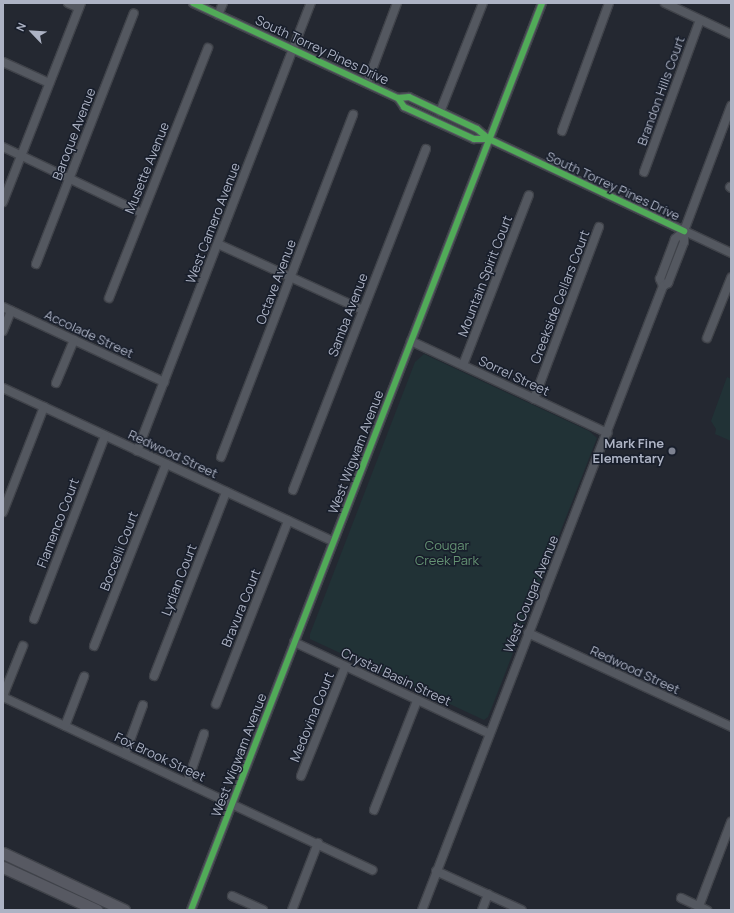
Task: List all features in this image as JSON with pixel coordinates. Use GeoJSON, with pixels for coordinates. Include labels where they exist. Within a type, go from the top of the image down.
{"type":"FeatureCollection","features":[{"type":"Feature","properties":{"kind":"main road"},"geometry":{"type":"LineString","coordinates":[[3,853],[124,910]]}},
{"type":"Feature","properties":{"kind":"main road"},"geometry":{"type":"LineString","coordinates":[[3,861],[18,868],[46,873]]}},
{"type":"Feature","properties":{"kind":"main road"},"geometry":{"type":"LineString","coordinates":[[3,867],[97,910]]}},
{"type":"Feature","properties":{"kind":"street"},"geometry":{"type":"LineString","coordinates":[[3,202],[80,6],[68,3]]}},
{"type":"Feature","properties":{"kind":"street","name":"South Torrey Pines Drive"},"geometry":{"type":"LineString","coordinates":[[193,3],[398,98],[404,107],[468,136],[489,139]]}},
{"type":"Feature","properties":{"kind":"street"},"geometry":{"type":"LineString","coordinates":[[218,15],[223,3]]}},
{"type":"Feature","properties":{"kind":"street","name":"West Camero Avenue"},"geometry":{"type":"LineString","coordinates":[[137,451],[311,3]]}},
{"type":"Feature","properties":{"kind":"street"},"geometry":{"type":"LineString","coordinates":[[367,83],[397,3]]}},
{"type":"Feature","properties":{"kind":"street"},"geometry":{"type":"LineString","coordinates":[[440,112],[482,3]]}},
{"type":"Feature","properties":{"kind":"street","name":"West Wigwam Avenue"},"geometry":{"type":"LineString","coordinates":[[191,910],[542,3]]}},
{"type":"Feature","properties":{"kind":"street"},"geometry":{"type":"LineString","coordinates":[[562,131],[609,3]]}},
{"type":"Feature","properties":{"kind":"street"},"geometry":{"type":"LineString","coordinates":[[665,3],[731,34]]}},
{"type":"Feature","properties":{"kind":"street","name":"Baroque Avenue"},"geometry":{"type":"LineString","coordinates":[[36,264],[134,13]]}},
{"type":"Feature","properties":{"kind":"street","name":"Brandon Hills Court"},"geometry":{"type":"LineString","coordinates":[[644,172],[700,20]]}},
{"type":"Feature","properties":{"kind":"street","name":"Musette Avenue"},"geometry":{"type":"LineString","coordinates":[[109,298],[208,48]]}},
{"type":"Feature","properties":{"kind":"street"},"geometry":{"type":"LineString","coordinates":[[3,62],[49,83]]}},
{"type":"Feature","properties":{"kind":"street","name":"South Torrey Pines Drive"},"geometry":{"type":"LineString","coordinates":[[398,98],[409,97],[477,129],[489,139],[731,253]]}},
{"type":"Feature","properties":{"kind":"street","name":"West Cougar Avenue"},"geometry":{"type":"LineString","coordinates":[[422,910],[488,733],[607,433],[663,286],[660,279],[675,239],[684,231],[731,106]]}},
{"type":"Feature","properties":{"kind":"street","name":"Octave Avenue"},"geometry":{"type":"LineString","coordinates":[[221,457],[353,115]]}},
{"type":"Feature","properties":{"kind":"street"},"geometry":{"type":"LineString","coordinates":[[3,147],[142,213]]}},
{"type":"Feature","properties":{"kind":"street","name":"Samba Avenue"},"geometry":{"type":"LineString","coordinates":[[293,490],[426,149]]}},
{"type":"Feature","properties":{"kind":"street","name":"Mountain Spirit Court"},"geometry":{"type":"LineString","coordinates":[[463,366],[529,195]]}},
{"type":"Feature","properties":{"kind":"street","name":"Creekside Cellars Court"},"geometry":{"type":"LineString","coordinates":[[534,399],[599,227]]}},
{"type":"Feature","properties":{"kind":"street"},"geometry":{"type":"LineString","coordinates":[[218,244],[363,310]]}},
{"type":"Feature","properties":{"kind":"street"},"geometry":{"type":"LineString","coordinates":[[707,338],[731,278]]}},
{"type":"Feature","properties":{"kind":"street","name":"Accolade Street"},"geometry":{"type":"LineString","coordinates":[[3,307],[164,382]]}},
{"type":"Feature","properties":{"kind":"street"},"geometry":{"type":"LineString","coordinates":[[3,331],[11,311]]}},
{"type":"Feature","properties":{"kind":"street"},"geometry":{"type":"LineString","coordinates":[[56,383],[74,340]]}},
{"type":"Feature","properties":{"kind":"street","name":"Sorrel Street"},"geometry":{"type":"LineString","coordinates":[[411,341],[607,433]]}},
{"type":"Feature","properties":{"kind":"street","name":"Redwood Street"},"geometry":{"type":"LineString","coordinates":[[3,388],[333,541]]}},
{"type":"Feature","properties":{"kind":"street"},"geometry":{"type":"LineString","coordinates":[[3,512],[44,407]]}},
{"type":"Feature","properties":{"kind":"street","name":"Flamenco Court"},"geometry":{"type":"LineString","coordinates":[[34,619],[104,436]]}},
{"type":"Feature","properties":{"kind":"street","name":"Boccelli Court"},"geometry":{"type":"LineString","coordinates":[[94,646],[166,464]]}},
{"type":"Feature","properties":{"kind":"street","name":"Lydian Court"},"geometry":{"type":"LineString","coordinates":[[154,676],[226,492]]}},
{"type":"Feature","properties":{"kind":"street","name":"Bravura Court"},"geometry":{"type":"LineString","coordinates":[[216,704],[288,521]]}},
{"type":"Feature","properties":{"kind":"street","name":"Redwood Street"},"geometry":{"type":"LineString","coordinates":[[528,634],[731,727]]}},
{"type":"Feature","properties":{"kind":"street","name":"Crystal Basin Street"},"geometry":{"type":"LineString","coordinates":[[294,642],[488,733]]}},
{"type":"Feature","properties":{"kind":"street"},"geometry":{"type":"LineString","coordinates":[[3,696],[23,646]]}},
{"type":"Feature","properties":{"kind":"street","name":"Medovina Court"},"geometry":{"type":"LineString","coordinates":[[302,776],[345,667]]}},
{"type":"Feature","properties":{"kind":"street"},"geometry":{"type":"LineString","coordinates":[[66,726],[84,677]]}},
{"type":"Feature","properties":{"kind":"street","name":"Fox Brook Street"},"geometry":{"type":"LineString","coordinates":[[3,696],[373,870]]}},
{"type":"Feature","properties":{"kind":"street"},"geometry":{"type":"LineString","coordinates":[[374,810],[417,701]]}},
{"type":"Feature","properties":{"kind":"street"},"geometry":{"type":"LineString","coordinates":[[125,754],[143,705]]}},
{"type":"Feature","properties":{"kind":"street"},"geometry":{"type":"LineString","coordinates":[[187,783],[204,734]]}},
{"type":"Feature","properties":{"kind":"street"},"geometry":{"type":"LineString","coordinates":[[699,906],[730,827]]}},
{"type":"Feature","properties":{"kind":"street"},"geometry":{"type":"LineString","coordinates":[[292,910],[318,843]]}},
{"type":"Feature","properties":{"kind":"street"},"geometry":{"type":"LineString","coordinates":[[436,871],[522,910]]}},
{"type":"Feature","properties":{"kind":"street"},"geometry":{"type":"LineString","coordinates":[[482,910],[488,894]]}},
{"type":"Feature","properties":{"kind":"street"},"geometry":{"type":"LineString","coordinates":[[232,896],[263,910]]}},
{"type":"Feature","properties":{"kind":"street"},"geometry":{"type":"LineString","coordinates":[[681,898],[707,910]]}},
{"type":"Feature","properties":{"kind":"green space","name":"Cougar Creek Park"},"geometry":{"type":"Polygon","coordinates":[[[424,354],[589,431],[597,438],[488,717],[484,720],[310,639],[310,634],[415,362],[424,354]]]}},
{"type":"Feature","properties":{"kind":"green space"},"geometry":{"type":"Polygon","coordinates":[[[727,377],[731,379],[731,441],[715,434],[716,429],[711,421],[727,377]]]}},
{"type":"Feature","properties":{"kind":"cycle path"},"geometry":{"type":"LineString","coordinates":[[193,3],[398,98],[409,97],[477,129],[489,139],[684,231]]}},
{"type":"Feature","properties":{"kind":"cycle path"},"geometry":{"type":"LineString","coordinates":[[191,910],[542,3]]}},
{"type":"Feature","properties":{"kind":"cycle path"},"geometry":{"type":"LineString","coordinates":[[398,98],[404,107],[474,139],[489,139]]}},
{"type":"Feature","properties":{"kind":"place","name":"Mark Fine Elementary"},"geometry":{"type":"Point","coordinates":[672,451]}}]}
